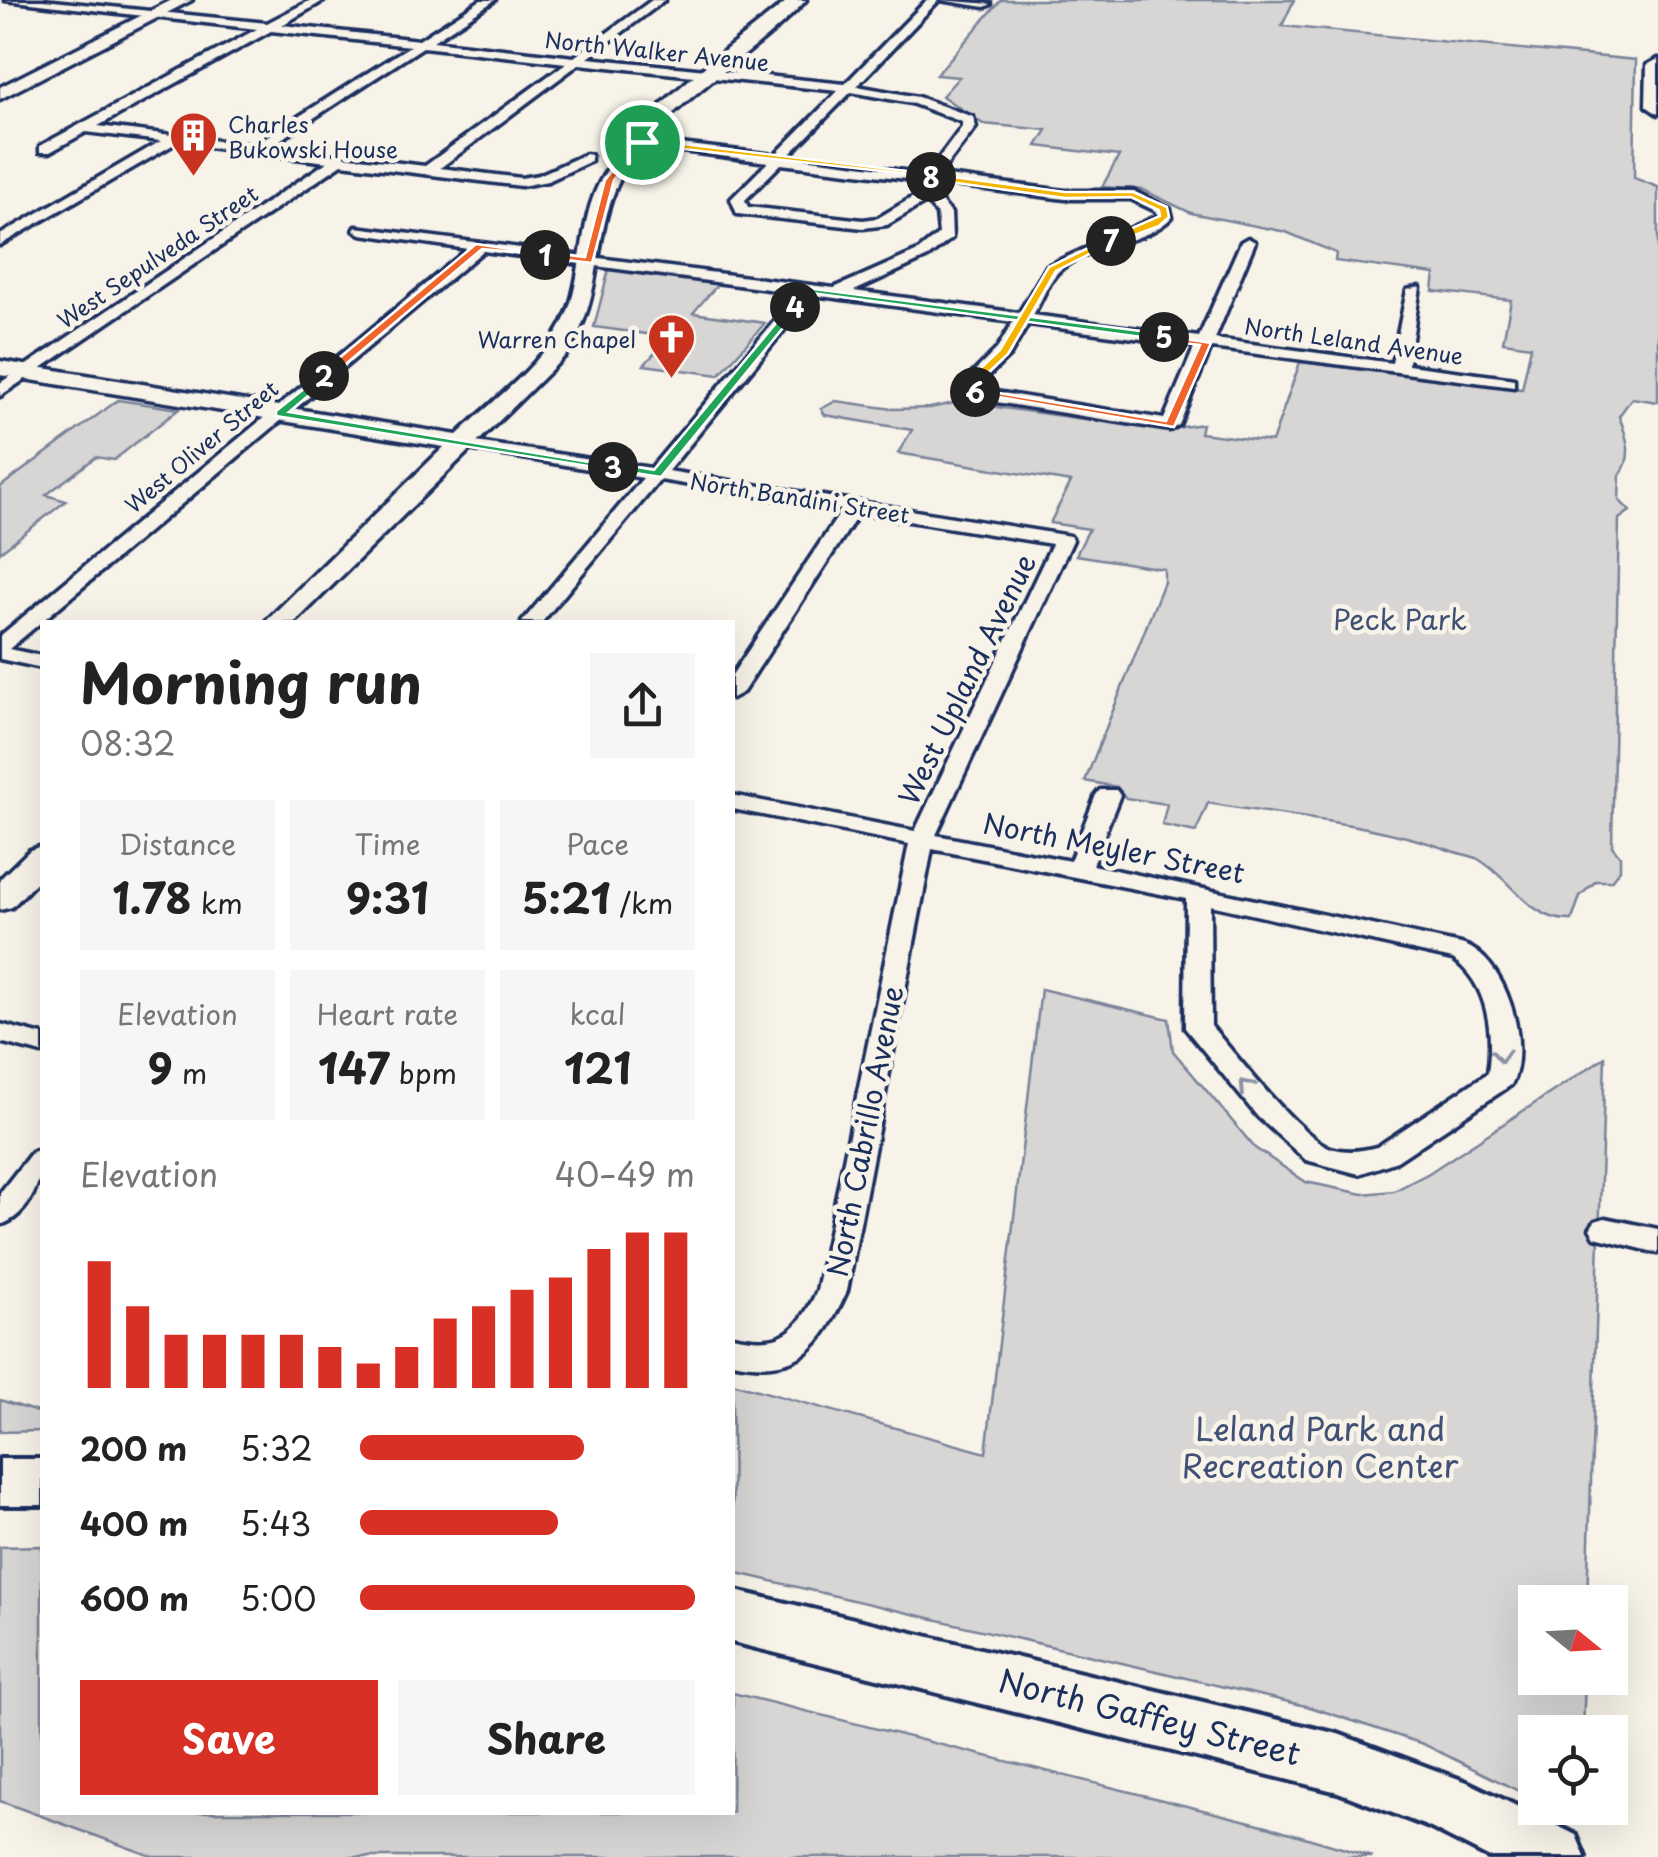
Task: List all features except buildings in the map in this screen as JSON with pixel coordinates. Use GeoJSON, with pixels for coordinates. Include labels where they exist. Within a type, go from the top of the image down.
{"type":"FeatureCollection","features":[{"type":"Feature","properties":{"kind":"main road"},"geometry":{"type":"LineString","coordinates":[[0,94],[184,0]]}},
{"type":"Feature","properties":{"kind":"main road"},"geometry":{"type":"LineString","coordinates":[[281,620],[540,370],[571,333],[587,293],[589,260],[610,180],[642,142],[710,76],[798,0]]}},
{"type":"Feature","properties":{"kind":"main road","name":"North Bandini Street"},"geometry":{"type":"LineString","coordinates":[[0,368],[462,443]]}},
{"type":"Feature","properties":{"kind":"main road"},"geometry":{"type":"LineString","coordinates":[[0,899],[40,859]]}},
{"type":"Feature","properties":{"kind":"main road"},"geometry":{"type":"LineString","coordinates":[[0,1482],[40,1482]]}},
{"type":"Feature","properties":{"kind":"main road","name":"North Gaffey Street"},"geometry":{"type":"LineString","coordinates":[[735,1617],[1338,1763],[1445,1803],[1554,1857]]}},
{"type":"Feature","properties":{"kind":"street","name":"North Walker Avenue"},"geometry":{"type":"LineString","coordinates":[[10,0],[937,103],[968,120],[968,127],[930,177]]}},
{"type":"Feature","properties":{"kind":"street"},"geometry":{"type":"LineString","coordinates":[[45,149],[319,0]]}},
{"type":"Feature","properties":{"kind":"street","name":"West Sepulveda Street"},"geometry":{"type":"LineString","coordinates":[[258,149],[488,0]]}},
{"type":"Feature","properties":{"kind":"street"},"geometry":{"type":"LineString","coordinates":[[428,171],[658,0]]}},
{"type":"Feature","properties":{"kind":"street"},"geometry":{"type":"LineString","coordinates":[[927,196],[882,222],[742,210],[738,200],[933,0]]}},
{"type":"Feature","properties":{"kind":"street"},"geometry":{"type":"LineString","coordinates":[[946,0],[985,4]]}},
{"type":"Feature","properties":{"kind":"street"},"geometry":{"type":"LineString","coordinates":[[0,14],[29,1]]}},
{"type":"Feature","properties":{"kind":"street"},"geometry":{"type":"LineString","coordinates":[[1657,117],[1652,106],[1653,65],[1658,63]]}},
{"type":"Feature","properties":{"kind":"street"},"geometry":{"type":"LineString","coordinates":[[85,128],[520,182],[543,178],[586,158]]}},
{"type":"Feature","properties":{"kind":"street"},"geometry":{"type":"LineString","coordinates":[[0,241],[174,139]]}},
{"type":"Feature","properties":{"kind":"street"},"geometry":{"type":"LineString","coordinates":[[642,142],[1065,195],[1133,195],[1154,201],[1165,217],[1052,269],[1004,352],[971,383],[970,389],[977,394],[1170,425],[1248,242]]}},
{"type":"Feature","properties":{"kind":"street","name":"West Sepulveda Street"},"geometry":{"type":"LineString","coordinates":[[0,391],[340,160]]}},
{"type":"Feature","properties":{"kind":"street"},"geometry":{"type":"LineString","coordinates":[[927,196],[930,177]]}},
{"type":"Feature","properties":{"kind":"street"},"geometry":{"type":"LineString","coordinates":[[834,294],[923,254],[947,235],[944,213],[927,196]]}},
{"type":"Feature","properties":{"kind":"street","name":"North Leland Avenue"},"geometry":{"type":"LineString","coordinates":[[361,230],[1508,384]]}},
{"type":"Feature","properties":{"kind":"street","name":"West Oliver Street"},"geometry":{"type":"LineString","coordinates":[[0,650],[480,246]]}},
{"type":"Feature","properties":{"kind":"street"},"geometry":{"type":"LineString","coordinates":[[534,620],[809,290]]}},
{"type":"Feature","properties":{"kind":"street"},"geometry":{"type":"LineString","coordinates":[[1399,369],[1414,290]]}},
{"type":"Feature","properties":{"kind":"street","name":"North Bandini Street"},"geometry":{"type":"LineString","coordinates":[[462,443],[1054,536],[1064,544]]}},
{"type":"Feature","properties":{"kind":"street"},"geometry":{"type":"LineString","coordinates":[[735,687],[854,506]]}},
{"type":"Feature","properties":{"kind":"street","name":"West Upland Avenue"},"geometry":{"type":"LineString","coordinates":[[922,840],[1064,544]]}},
{"type":"Feature","properties":{"kind":"street"},"geometry":{"type":"LineString","coordinates":[[0,650],[40,661]]}},
{"type":"Feature","properties":{"kind":"street"},"geometry":{"type":"LineString","coordinates":[[1078,870],[1108,795]]}},
{"type":"Feature","properties":{"kind":"street","name":"North Meyler Street"},"geometry":{"type":"LineString","coordinates":[[735,803],[1198,894],[1437,944],[1479,964],[1491,980],[1504,1062],[1501,1078],[1387,1154],[1359,1163],[1316,1153],[1268,1110],[1198,1028],[1198,894]]}},
{"type":"Feature","properties":{"kind":"street","name":"North Cabrillo Avenue"},"geometry":{"type":"LineString","coordinates":[[735,1350],[768,1356],[801,1345],[817,1324],[832,1291],[922,840]]}},
{"type":"Feature","properties":{"kind":"street"},"geometry":{"type":"LineString","coordinates":[[0,1033],[40,1043]]}},
{"type":"Feature","properties":{"kind":"street"},"geometry":{"type":"LineString","coordinates":[[0,1214],[40,1163]]}},
{"type":"Feature","properties":{"kind":"street"},"geometry":{"type":"LineString","coordinates":[[1605,1229],[1658,1241]]}},
{"type":"Feature","properties":{"kind":"green space","name":"Peck Park"},"geometry":{"type":"Polygon","coordinates":[[[1001,0],[1294,0],[1282,26],[1636,60],[1634,178],[1658,187],[1658,402],[1632,398],[1619,416],[1628,454],[1620,475],[1619,500],[1630,511],[1619,519],[1612,846],[1620,856],[1620,869],[1611,881],[1596,881],[1580,896],[1572,920],[1557,919],[1533,907],[1478,859],[1420,841],[1361,827],[1208,803],[1196,832],[1162,825],[1167,804],[1126,798],[1117,787],[1085,781],[1164,582],[1164,569],[1076,555],[1089,529],[1050,523],[1071,482],[898,453],[912,430],[825,415],[821,409],[836,401],[893,409],[959,402],[1163,430],[1202,424],[1200,433],[1272,442],[1300,362],[1522,389],[1531,346],[1503,342],[1511,300],[1433,291],[1435,274],[1335,261],[1336,253],[1286,232],[1191,213],[1143,190],[1102,187],[1119,156],[1037,146],[1047,130],[983,124],[942,96],[959,77],[936,75],[1001,0]]]}},
{"type":"Feature","properties":{"kind":"green space"},"geometry":{"type":"Polygon","coordinates":[[[609,269],[718,284],[693,313],[765,323],[719,375],[644,365],[669,337],[594,327],[609,269]]]}},
{"type":"Feature","properties":{"kind":"green space"},"geometry":{"type":"Polygon","coordinates":[[[118,400],[179,409],[114,460],[96,457],[46,495],[66,501],[0,552],[0,487],[118,400]]]}},
{"type":"Feature","properties":{"kind":"green space","name":"Leland Park and Recreation Center"},"geometry":{"type":"Polygon","coordinates":[[[1041,989],[1169,1019],[1173,1051],[1255,1148],[1306,1182],[1363,1194],[1394,1191],[1429,1173],[1605,1057],[1588,1585],[1518,1585],[1518,1695],[1584,1695],[1584,1715],[1518,1715],[1518,1791],[1423,1744],[1310,1707],[735,1572],[735,1384],[986,1453],[1041,989]]]}},
{"type":"Feature","properties":{"kind":"green space"},"geometry":{"type":"Polygon","coordinates":[[[0,1400],[37,1412],[40,1407],[40,1431],[0,1432],[0,1400]]]}},
{"type":"Feature","properties":{"kind":"green space"},"geometry":{"type":"Polygon","coordinates":[[[40,1546],[40,1815],[735,1815],[735,1693],[1267,1826],[1372,1857],[154,1857],[0,1801],[0,1547],[40,1546]]]}},
{"type":"Feature","properties":{"kind":"place","name":"Charles Bukowski House"},"geometry":{"type":"Point","coordinates":[193,178]}},
{"type":"Feature","properties":{"kind":"place","name":"Warren Chapel"},"geometry":{"type":"Point","coordinates":[671,380]}},
{"type":"Feature","properties":{"kind":"route"},"geometry":{"type":"LineString","coordinates":[[642,142],[610,180],[589,260],[480,246],[280,414],[657,474],[809,290],[834,294],[1026,319],[1206,343],[1170,425],[977,394],[970,389],[971,383],[1004,352],[1026,319],[1052,269],[1089,249],[1156,224],[1165,217],[1164,209],[1154,201],[1116,193],[1065,195],[642,142]]}}]}
